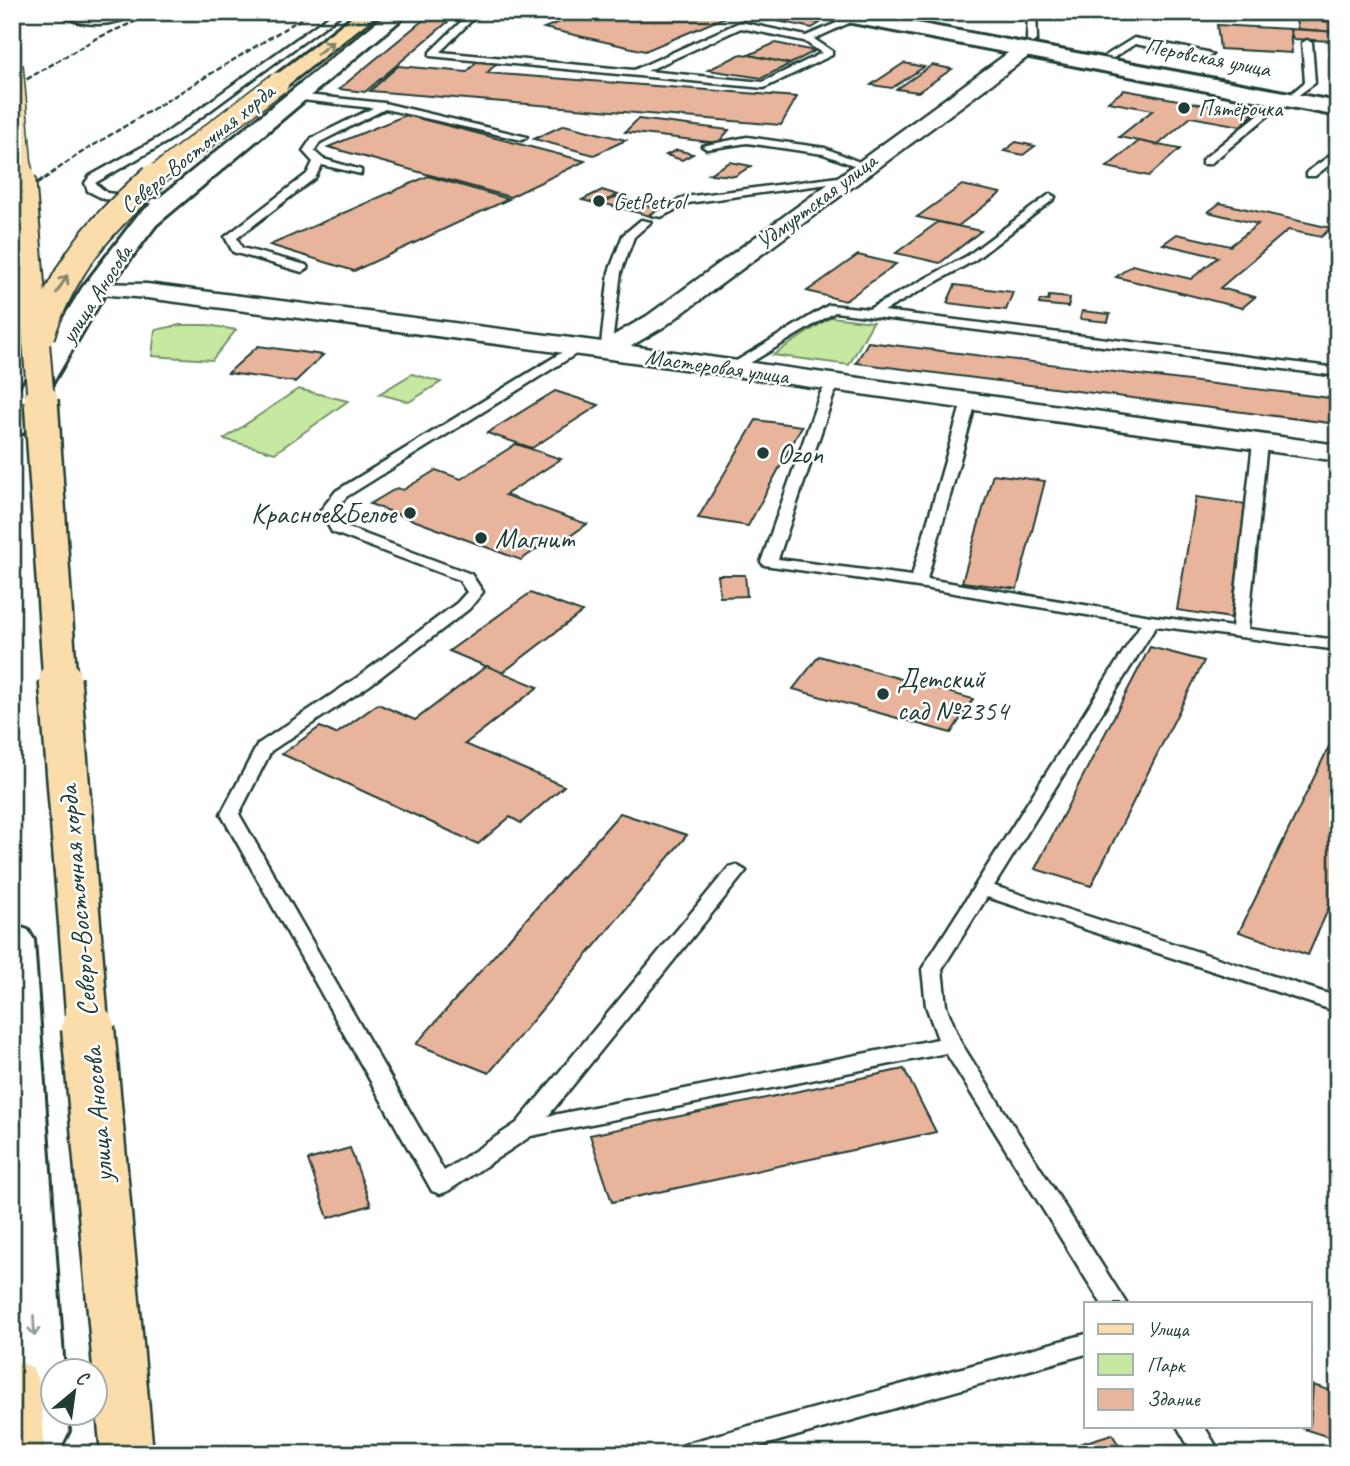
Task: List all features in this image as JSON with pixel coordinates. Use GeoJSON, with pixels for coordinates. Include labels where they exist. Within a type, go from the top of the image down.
{"type":"FeatureCollection","features":[{"type":"Feature","properties":{"kind":"main road","name":"Северо-Восточная хорда"},"geometry":{"type":"LineString","coordinates":[[37,347],[56,292],[80,253],[120,208],[287,90],[371,12]]}},
{"type":"Feature","properties":{"kind":"main road","name":"Северо-Восточная хорда"},"geometry":{"type":"LineString","coordinates":[[12,65],[37,347],[70,832],[128,1454]]}},
{"type":"Feature","properties":{"kind":"main road"},"geometry":{"type":"LineString","coordinates":[[12,1384],[16,1454]]}},
{"type":"Feature","properties":{"kind":"street","name":"улица Аносова"},"geometry":{"type":"LineString","coordinates":[[12,427],[115,258],[164,203],[287,90],[401,12]]}},
{"type":"Feature","properties":{"kind":"street"},"geometry":{"type":"LineString","coordinates":[[826,12],[865,15],[1029,45]]}},
{"type":"Feature","properties":{"kind":"street"},"geometry":{"type":"LineString","coordinates":[[914,12],[1029,45]]}},
{"type":"Feature","properties":{"kind":"street","name":"Перовская улица"},"geometry":{"type":"LineString","coordinates":[[1029,45],[1110,56],[1338,109]]}},
{"type":"Feature","properties":{"kind":"street","name":"Перовская улица"},"geometry":{"type":"LineString","coordinates":[[1029,45],[1290,96],[1338,100]]}},
{"type":"Feature","properties":{"kind":"street","name":"Удмуртская улица"},"geometry":{"type":"LineString","coordinates":[[605,351],[656,321],[1029,45]]}},
{"type":"Feature","properties":{"kind":"street","name":"Мастеровая улица"},"geometry":{"type":"LineString","coordinates":[[95,288],[147,291],[579,346],[1338,453]]}},
{"type":"Feature","properties":{"kind":"street","name":"улица Аносова"},"geometry":{"type":"LineString","coordinates":[[30,399],[128,1454]]}},
{"type":"Feature","properties":{"kind":"street"},"geometry":{"type":"LineString","coordinates":[[12,940],[42,1454]]}},
{"type":"Feature","properties":{"kind":"lane"},"geometry":{"type":"LineString","coordinates":[[62,12],[83,21],[100,21],[135,12]]}},
{"type":"Feature","properties":{"kind":"lane"},"geometry":{"type":"LineString","coordinates":[[164,203],[104,196],[92,189],[90,183],[94,178],[166,138],[341,12]]}},
{"type":"Feature","properties":{"kind":"lane"},"geometry":{"type":"LineString","coordinates":[[464,12],[477,13]]}},
{"type":"Feature","properties":{"kind":"lane"},"geometry":{"type":"LineString","coordinates":[[1029,45],[1032,12]]}},
{"type":"Feature","properties":{"kind":"lane"},"geometry":{"type":"LineString","coordinates":[[477,13],[433,54],[635,73],[764,85],[829,52],[807,38],[740,25],[635,73]]}},
{"type":"Feature","properties":{"kind":"lane"},"geometry":{"type":"LineString","coordinates":[[807,38],[865,15]]}},
{"type":"Feature","properties":{"kind":"lane"},"geometry":{"type":"LineString","coordinates":[[1110,56],[1134,41],[1207,55]]}},
{"type":"Feature","properties":{"kind":"lane"},"geometry":{"type":"LineString","coordinates":[[1206,162],[1310,83],[1307,43]]}},
{"type":"Feature","properties":{"kind":"lane"},"geometry":{"type":"LineString","coordinates":[[287,90],[384,106],[522,137]]}},
{"type":"Feature","properties":{"kind":"lane"},"geometry":{"type":"LineString","coordinates":[[357,172],[318,160],[309,151],[316,140],[384,106]]}},
{"type":"Feature","properties":{"kind":"lane"},"geometry":{"type":"LineString","coordinates":[[707,146],[747,140],[825,151],[864,166]]}},
{"type":"Feature","properties":{"kind":"lane"},"geometry":{"type":"LineString","coordinates":[[1311,174],[1338,153]]}},
{"type":"Feature","properties":{"kind":"lane"},"geometry":{"type":"LineString","coordinates":[[302,268],[237,250],[231,237],[311,176],[318,160]]}},
{"type":"Feature","properties":{"kind":"lane"},"geometry":{"type":"LineString","coordinates":[[657,215],[685,200],[846,179]]}},
{"type":"Feature","properties":{"kind":"lane"},"geometry":{"type":"LineString","coordinates":[[872,313],[971,258],[1050,197]]}},
{"type":"Feature","properties":{"kind":"lane"},"geometry":{"type":"LineString","coordinates":[[605,351],[615,272],[629,235],[645,222]]}},
{"type":"Feature","properties":{"kind":"lane"},"geometry":{"type":"LineString","coordinates":[[730,369],[833,309],[1338,372]]}},
{"type":"Feature","properties":{"kind":"lane"},"geometry":{"type":"LineString","coordinates":[[579,346],[341,494],[327,511],[337,529],[465,577],[475,592],[464,606],[365,681],[264,748],[230,814],[440,1185],[525,1129],[736,871]]}},
{"type":"Feature","properties":{"kind":"lane"},"geometry":{"type":"LineString","coordinates":[[836,382],[827,394],[769,562],[918,582],[1151,621],[1338,645]]}},
{"type":"Feature","properties":{"kind":"lane"},"geometry":{"type":"LineString","coordinates":[[918,582],[969,402]]}},
{"type":"Feature","properties":{"kind":"lane"},"geometry":{"type":"LineString","coordinates":[[1240,631],[1260,443]]}},
{"type":"Feature","properties":{"kind":"lane"},"geometry":{"type":"LineString","coordinates":[[1113,1302],[951,1044],[936,1006],[932,969],[1151,621]]}},
{"type":"Feature","properties":{"kind":"lane"},"geometry":{"type":"LineString","coordinates":[[982,890],[1338,1005]]}},
{"type":"Feature","properties":{"kind":"lane"},"geometry":{"type":"LineString","coordinates":[[525,1129],[951,1044]]}},
{"type":"Feature","properties":{"kind":"lane"},"geometry":{"type":"LineString","coordinates":[[691,1454],[1084,1345]]}},
{"type":"Feature","properties":{"kind":"lane"},"geometry":{"type":"LineString","coordinates":[[1191,1428],[1208,1454]]}},
{"type":"Feature","properties":{"kind":"green space"},"geometry":{"type":"Polygon","coordinates":[[[831,317],[873,322],[849,365],[773,355],[831,317]]]}},
{"type":"Feature","properties":{"kind":"green space"},"geometry":{"type":"Polygon","coordinates":[[[180,325],[208,325],[236,330],[212,360],[152,356],[155,330],[180,325]]]}},
{"type":"Feature","properties":{"kind":"green space"},"geometry":{"type":"Polygon","coordinates":[[[412,374],[441,382],[409,402],[379,394],[412,374]]]}},
{"type":"Feature","properties":{"kind":"green space"},"geometry":{"type":"Polygon","coordinates":[[[298,389],[348,401],[275,453],[224,439],[298,389]]]}},
{"type":"Feature","properties":{"kind":"building"},"geometry":{"type":"Polygon","coordinates":[[[433,12],[457,14],[365,92],[339,89],[433,12]]]}},
{"type":"Feature","properties":{"kind":"building"},"geometry":{"type":"Polygon","coordinates":[[[586,12],[712,12],[728,16],[645,51],[544,28],[586,12]]]}},
{"type":"Feature","properties":{"kind":"building"},"geometry":{"type":"Polygon","coordinates":[[[1154,12],[1294,12],[1296,20],[1154,12]]]}},
{"type":"Feature","properties":{"kind":"building"},"geometry":{"type":"Polygon","coordinates":[[[1294,12],[1320,12],[1322,21],[1338,22],[1338,32],[1298,29],[1294,12]]]}},
{"type":"Feature","properties":{"kind":"building"},"geometry":{"type":"Polygon","coordinates":[[[776,15],[820,23],[812,28],[768,19],[776,15]]]}},
{"type":"Feature","properties":{"kind":"building"},"geometry":{"type":"Polygon","coordinates":[[[1217,25],[1290,29],[1292,53],[1220,49],[1217,25]]]}},
{"type":"Feature","properties":{"kind":"building"},"geometry":{"type":"Polygon","coordinates":[[[1290,29],[1338,32],[1338,55],[1332,41],[1293,39],[1290,29]]]}},
{"type":"Feature","properties":{"kind":"building"},"geometry":{"type":"Polygon","coordinates":[[[775,43],[815,51],[790,64],[749,55],[775,43]]]}},
{"type":"Feature","properties":{"kind":"building"},"geometry":{"type":"Polygon","coordinates":[[[741,54],[790,64],[762,78],[708,70],[741,54]]]}},
{"type":"Feature","properties":{"kind":"building"},"geometry":{"type":"Polygon","coordinates":[[[477,61],[497,63],[487,73],[797,97],[781,125],[370,91],[398,66],[467,72],[477,61]]]}},
{"type":"Feature","properties":{"kind":"building"},"geometry":{"type":"Polygon","coordinates":[[[904,63],[924,67],[892,88],[871,85],[904,63]]]}},
{"type":"Feature","properties":{"kind":"building"},"geometry":{"type":"Polygon","coordinates":[[[932,65],[952,69],[918,92],[897,89],[932,65]]]}},
{"type":"Feature","properties":{"kind":"building"},"geometry":{"type":"Polygon","coordinates":[[[1124,90],[1254,114],[1240,126],[1191,117],[1158,145],[1119,137],[1153,110],[1108,102],[1124,90]]]}},
{"type":"Feature","properties":{"kind":"building"},"geometry":{"type":"Polygon","coordinates":[[[406,115],[585,161],[510,197],[328,147],[406,115]]]}},
{"type":"Feature","properties":{"kind":"building"},"geometry":{"type":"Polygon","coordinates":[[[638,119],[729,130],[718,143],[625,132],[638,119]]]}},
{"type":"Feature","properties":{"kind":"building"},"geometry":{"type":"Polygon","coordinates":[[[564,125],[626,140],[594,155],[534,139],[564,125]]]}},
{"type":"Feature","properties":{"kind":"building"},"geometry":{"type":"Polygon","coordinates":[[[1139,141],[1180,149],[1149,176],[1107,167],[1139,141]]]}},
{"type":"Feature","properties":{"kind":"building"},"geometry":{"type":"Polygon","coordinates":[[[1016,142],[1035,146],[1023,155],[1004,151],[1016,142]]]}},
{"type":"Feature","properties":{"kind":"building"},"geometry":{"type":"Polygon","coordinates":[[[677,150],[693,154],[682,160],[666,155],[677,150]]]}},
{"type":"Feature","properties":{"kind":"building"},"geometry":{"type":"Polygon","coordinates":[[[730,162],[751,166],[735,176],[709,174],[730,162]]]}},
{"type":"Feature","properties":{"kind":"building"},"geometry":{"type":"Polygon","coordinates":[[[428,176],[509,199],[354,271],[270,245],[428,176]]]}},
{"type":"Feature","properties":{"kind":"building"},"geometry":{"type":"Polygon","coordinates":[[[962,185],[1001,193],[958,226],[917,217],[962,185]]]}},
{"type":"Feature","properties":{"kind":"building"},"geometry":{"type":"Polygon","coordinates":[[[602,190],[618,195],[598,204],[582,200],[602,190]]]}},
{"type":"Feature","properties":{"kind":"building"},"geometry":{"type":"Polygon","coordinates":[[[615,197],[662,210],[650,216],[602,203],[615,197]]]}},
{"type":"Feature","properties":{"kind":"building"},"geometry":{"type":"Polygon","coordinates":[[[1220,203],[1331,228],[1321,237],[1288,230],[1220,288],[1255,297],[1242,308],[1116,277],[1132,265],[1191,279],[1218,257],[1163,244],[1177,234],[1230,246],[1258,224],[1208,212],[1220,203]]]}},
{"type":"Feature","properties":{"kind":"building"},"geometry":{"type":"Polygon","coordinates":[[[938,222],[981,231],[940,263],[896,253],[938,222]]]}},
{"type":"Feature","properties":{"kind":"building"},"geometry":{"type":"Polygon","coordinates":[[[858,255],[896,264],[845,301],[807,291],[858,255]]]}},
{"type":"Feature","properties":{"kind":"building"},"geometry":{"type":"Polygon","coordinates":[[[955,285],[1013,292],[1006,310],[947,303],[955,285]]]}},
{"type":"Feature","properties":{"kind":"building"},"geometry":{"type":"Polygon","coordinates":[[[1049,296],[1070,298],[1068,307],[1039,304],[1040,300],[1048,301],[1049,296]]]}},
{"type":"Feature","properties":{"kind":"building"},"geometry":{"type":"Polygon","coordinates":[[[1082,311],[1110,314],[1108,322],[1080,319],[1082,311]]]}},
{"type":"Feature","properties":{"kind":"building"},"geometry":{"type":"Polygon","coordinates":[[[868,342],[1338,399],[1338,424],[856,363],[868,342]]]}},
{"type":"Feature","properties":{"kind":"building"},"geometry":{"type":"Polygon","coordinates":[[[258,346],[323,355],[295,382],[228,373],[258,346]]]}},
{"type":"Feature","properties":{"kind":"building"},"geometry":{"type":"Polygon","coordinates":[[[555,391],[599,405],[532,448],[487,433],[555,391]]]}},
{"type":"Feature","properties":{"kind":"building"},"geometry":{"type":"Polygon","coordinates":[[[756,420],[802,426],[748,526],[698,518],[756,420]]]}},
{"type":"Feature","properties":{"kind":"building"},"geometry":{"type":"Polygon","coordinates":[[[516,444],[561,459],[505,495],[587,524],[556,546],[547,542],[521,560],[370,504],[397,488],[403,490],[436,470],[461,479],[516,444]]]}},
{"type":"Feature","properties":{"kind":"building"},"geometry":{"type":"Polygon","coordinates":[[[993,474],[1045,481],[1017,589],[962,582],[993,474]]]}},
{"type":"Feature","properties":{"kind":"building"},"geometry":{"type":"Polygon","coordinates":[[[1196,497],[1246,504],[1231,618],[1177,610],[1196,497]]]}},
{"type":"Feature","properties":{"kind":"building"},"geometry":{"type":"Polygon","coordinates":[[[718,575],[745,575],[747,596],[720,597],[718,575]]]}},
{"type":"Feature","properties":{"kind":"building"},"geometry":{"type":"Polygon","coordinates":[[[530,593],[582,612],[502,673],[449,651],[530,593]]]}},
{"type":"Feature","properties":{"kind":"building"},"geometry":{"type":"Polygon","coordinates":[[[1150,647],[1204,661],[1091,886],[1035,869],[1150,647]]]}},
{"type":"Feature","properties":{"kind":"building","name":"Детский сад №2354"},"geometry":{"type":"Polygon","coordinates":[[[819,656],[973,699],[951,733],[793,689],[819,656]]]}},
{"type":"Feature","properties":{"kind":"building"},"geometry":{"type":"Polygon","coordinates":[[[487,666],[538,687],[465,744],[564,786],[521,823],[510,817],[478,844],[282,754],[320,727],[336,734],[378,704],[415,720],[487,666]]]}},
{"type":"Feature","properties":{"kind":"building"},"geometry":{"type":"Polygon","coordinates":[[[1338,728],[1338,887],[1308,955],[1239,932],[1338,728]]]}},
{"type":"Feature","properties":{"kind":"building"},"geometry":{"type":"Polygon","coordinates":[[[620,813],[687,835],[489,1073],[416,1044],[620,813]]]}},
{"type":"Feature","properties":{"kind":"building"},"geometry":{"type":"Polygon","coordinates":[[[904,1069],[936,1132],[612,1202],[590,1135],[904,1069]]]}},
{"type":"Feature","properties":{"kind":"building"},"geometry":{"type":"Polygon","coordinates":[[[350,1148],[371,1205],[328,1218],[308,1160],[350,1148]]]}},
{"type":"Feature","properties":{"kind":"building"},"geometry":{"type":"Polygon","coordinates":[[[1313,1385],[1338,1393],[1338,1440],[1304,1429],[1312,1428],[1313,1385]]]}},
{"type":"Feature","properties":{"kind":"building"},"geometry":{"type":"Polygon","coordinates":[[[1112,1434],[1124,1454],[1047,1454],[1112,1434]]]}},
{"type":"Feature","properties":{"kind":"railway"},"geometry":{"type":"LineString","coordinates":[[12,88],[95,39],[157,12]]}},
{"type":"Feature","properties":{"kind":"railway"},"geometry":{"type":"LineString","coordinates":[[44,179],[76,156],[312,12]]}},
{"type":"Feature","properties":{"kind":"railway"},"geometry":{"type":"LineString","coordinates":[[12,202],[46,177]]}},
{"type":"Feature","properties":{"kind":"place","name":"Пятёрочка"},"geometry":{"type":"Point","coordinates":[1184,108]}},
{"type":"Feature","properties":{"kind":"place","name":"GetPetrol"},"geometry":{"type":"Point","coordinates":[599,201]}},
{"type":"Feature","properties":{"kind":"place","name":"Ozon"},"geometry":{"type":"Point","coordinates":[763,453]}},
{"type":"Feature","properties":{"kind":"place","name":"Красное&Белое"},"geometry":{"type":"Point","coordinates":[410,513]}},
{"type":"Feature","properties":{"kind":"place","name":"Магнит"},"geometry":{"type":"Point","coordinates":[481,538]}},
{"type":"Feature","properties":{"kind":"place","name":"Детский сад №2354"},"geometry":{"type":"Point","coordinates":[883,694]}}]}
